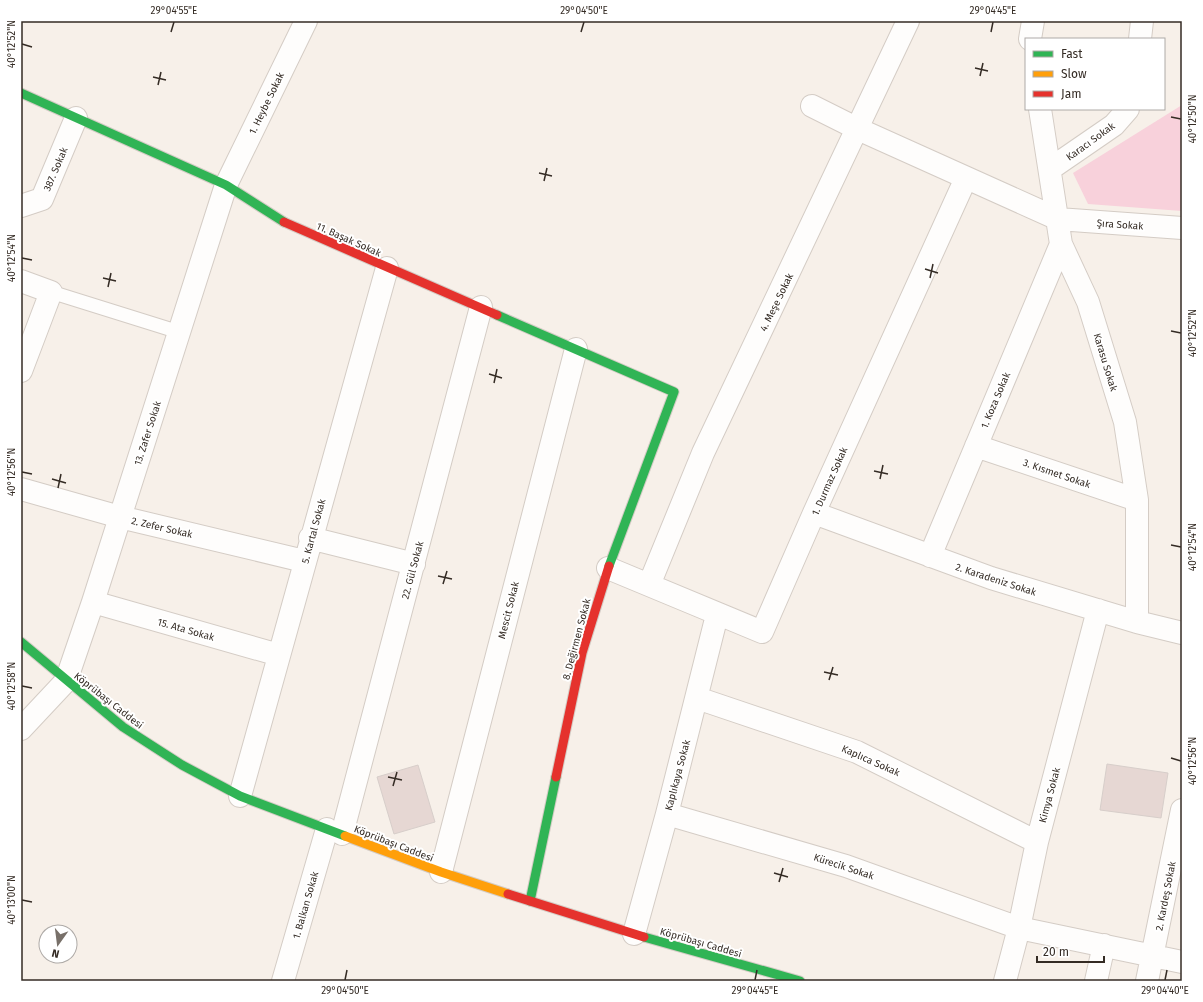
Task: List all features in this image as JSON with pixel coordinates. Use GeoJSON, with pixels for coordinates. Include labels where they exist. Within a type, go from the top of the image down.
{"type":"FeatureCollection","features":[{"type":"Feature","properties":{"kind":"street","name":"1. Heybe Sokak"},"geometry":{"type":"LineString","coordinates":[[226,185],[306,21]]}},
{"type":"Feature","properties":{"kind":"street","name":"4. Meşe Sokak"},"geometry":{"type":"LineString","coordinates":[[649,585],[703,452],[908,21]]}},
{"type":"Feature","properties":{"kind":"street"},"geometry":{"type":"LineString","coordinates":[[1030,38],[1033,21]]}},
{"type":"Feature","properties":{"kind":"street"},"geometry":{"type":"LineString","coordinates":[[1140,38],[1142,21]]}},
{"type":"Feature","properties":{"kind":"street","name":"11. Başak Sokak"},"geometry":{"type":"LineString","coordinates":[[21,92],[226,185],[277,219],[674,392]]}},
{"type":"Feature","properties":{"kind":"street"},"geometry":{"type":"LineString","coordinates":[[812,106],[1058,220]]}},
{"type":"Feature","properties":{"kind":"street","name":"Karasu Sokak"},"geometry":{"type":"LineString","coordinates":[[1040,110],[1061,244],[1088,302],[1122,415],[1137,500],[1138,622]]}},
{"type":"Feature","properties":{"kind":"street","name":"Karacı Sokak"},"geometry":{"type":"LineString","coordinates":[[1050,169],[1114,125],[1127,110]]}},
{"type":"Feature","properties":{"kind":"street","name":"387. Sokak"},"geometry":{"type":"LineString","coordinates":[[21,206],[42,199],[76,118]]}},
{"type":"Feature","properties":{"kind":"street","name":"1. Durmaz Sokak"},"geometry":{"type":"LineString","coordinates":[[608,568],[717,615],[762,632],[814,513],[966,178]]}},
{"type":"Feature","properties":{"kind":"street","name":"13. Zafer Sokak"},"geometry":{"type":"LineString","coordinates":[[66,680],[93,602],[226,185]]}},
{"type":"Feature","properties":{"kind":"street","name":"Şıra Sokak"},"geometry":{"type":"LineString","coordinates":[[1058,220],[1182,228]]}},
{"type":"Feature","properties":{"kind":"street","name":"1. Koza Sokak"},"geometry":{"type":"LineString","coordinates":[[930,556],[1061,244]]}},
{"type":"Feature","properties":{"kind":"street","name":"5. Kartal Sokak"},"geometry":{"type":"LineString","coordinates":[[240,796],[310,538],[387,268]]}},
{"type":"Feature","properties":{"kind":"street"},"geometry":{"type":"LineString","coordinates":[[21,281],[51,292],[21,371]]}},
{"type":"Feature","properties":{"kind":"street","name":"22. Gül Sokak"},"geometry":{"type":"LineString","coordinates":[[334,832],[414,564],[481,307]]}},
{"type":"Feature","properties":{"kind":"street","name":"Mescit Sokak"},"geometry":{"type":"LineString","coordinates":[[441,872],[576,349]]}},
{"type":"Feature","properties":{"kind":"street","name":"8. Değirmen Sokak"},"geometry":{"type":"LineString","coordinates":[[530,901],[582,653],[608,568],[674,392]]}},
{"type":"Feature","properties":{"kind":"street","name":"3. Kısmet Sokak"},"geometry":{"type":"LineString","coordinates":[[976,446],[1137,500]]}},
{"type":"Feature","properties":{"kind":"street","name":"2. Zefer Sokak"},"geometry":{"type":"LineString","coordinates":[[21,489],[120,517],[304,561]]}},
{"type":"Feature","properties":{"kind":"street","name":"2. Karadeniz Sokak"},"geometry":{"type":"LineString","coordinates":[[814,513],[991,578],[1138,622],[1182,633]]}},
{"type":"Feature","properties":{"kind":"street"},"geometry":{"type":"LineString","coordinates":[[310,538],[414,564]]}},
{"type":"Feature","properties":{"kind":"street","name":"15. Ata Sokak"},"geometry":{"type":"LineString","coordinates":[[93,602],[279,655]]}},
{"type":"Feature","properties":{"kind":"street","name":"Kimya Sokak"},"geometry":{"type":"LineString","coordinates":[[1005,981],[1019,928],[1037,842],[1098,610]]}},
{"type":"Feature","properties":{"kind":"street","name":"Kaplıkaya Sokak"},"geometry":{"type":"LineString","coordinates":[[634,934],[667,814],[717,615]]}},
{"type":"Feature","properties":{"kind":"street","name":"Köprübaşı Caddesi"},"geometry":{"type":"LineString","coordinates":[[21,642],[122,727],[182,765],[240,796],[384,852],[441,872],[634,934],[800,981]]}},
{"type":"Feature","properties":{"kind":"street"},"geometry":{"type":"LineString","coordinates":[[21,729],[66,680]]}},
{"type":"Feature","properties":{"kind":"street","name":"Kaplıca Sokak"},"geometry":{"type":"LineString","coordinates":[[697,698],[857,752],[1037,842]]}},
{"type":"Feature","properties":{"kind":"street","name":"2. Kardeş Sokak"},"geometry":{"type":"LineString","coordinates":[[1147,981],[1182,810]]}},
{"type":"Feature","properties":{"kind":"street","name":"Kürecik Sokak"},"geometry":{"type":"LineString","coordinates":[[667,814],[846,866],[1019,928],[1182,962]]}},
{"type":"Feature","properties":{"kind":"street","name":"1. Balkan Sokak"},"geometry":{"type":"LineString","coordinates":[[283,981],[334,832]]}},
{"type":"Feature","properties":{"kind":"street"},"geometry":{"type":"LineString","coordinates":[[1096,981],[1104,945]]}},
{"type":"Feature","properties":{"kind":"lane"},"geometry":{"type":"LineString","coordinates":[[51,292],[179,332]]}},
{"type":"Feature","properties":{"kind":"shaded area"},"geometry":{"type":"Polygon","coordinates":[[[1182,105],[1182,211],[1088,204],[1073,173],[1182,105]]]}},
{"type":"Feature","properties":{"kind":"building"},"geometry":{"type":"Polygon","coordinates":[[[1107,764],[1168,773],[1161,818],[1100,810],[1107,764]]]}},
{"type":"Feature","properties":{"kind":"building"},"geometry":{"type":"Polygon","coordinates":[[[418,765],[435,822],[394,834],[377,777],[418,765]]]}},
{"type":"Feature","properties":{"kind":"traffic: fast"},"geometry":{"type":"LineString","coordinates":[[21,93],[226,185],[284,222]]}},
{"type":"Feature","properties":{"kind":"traffic: fast"},"geometry":{"type":"LineString","coordinates":[[497,315],[674,392],[609,566]]}},
{"type":"Feature","properties":{"kind":"traffic: fast"},"geometry":{"type":"LineString","coordinates":[[21,642],[123,727],[182,765],[240,796],[345,836]]}},
{"type":"Feature","properties":{"kind":"traffic: fast"},"geometry":{"type":"LineString","coordinates":[[530,901],[556,777]]}},
{"type":"Feature","properties":{"kind":"traffic: fast"},"geometry":{"type":"LineString","coordinates":[[644,937],[800,981]]}},
{"type":"Feature","properties":{"kind":"traffic: slow"},"geometry":{"type":"LineString","coordinates":[[345,836],[441,872],[508,894]]}},
{"type":"Feature","properties":{"kind":"traffic: jam"},"geometry":{"type":"LineString","coordinates":[[284,222],[497,315]]}},
{"type":"Feature","properties":{"kind":"traffic: jam"},"geometry":{"type":"LineString","coordinates":[[556,777],[582,653],[609,566]]}},
{"type":"Feature","properties":{"kind":"traffic: jam"},"geometry":{"type":"LineString","coordinates":[[508,894],[644,937]]}}]}
